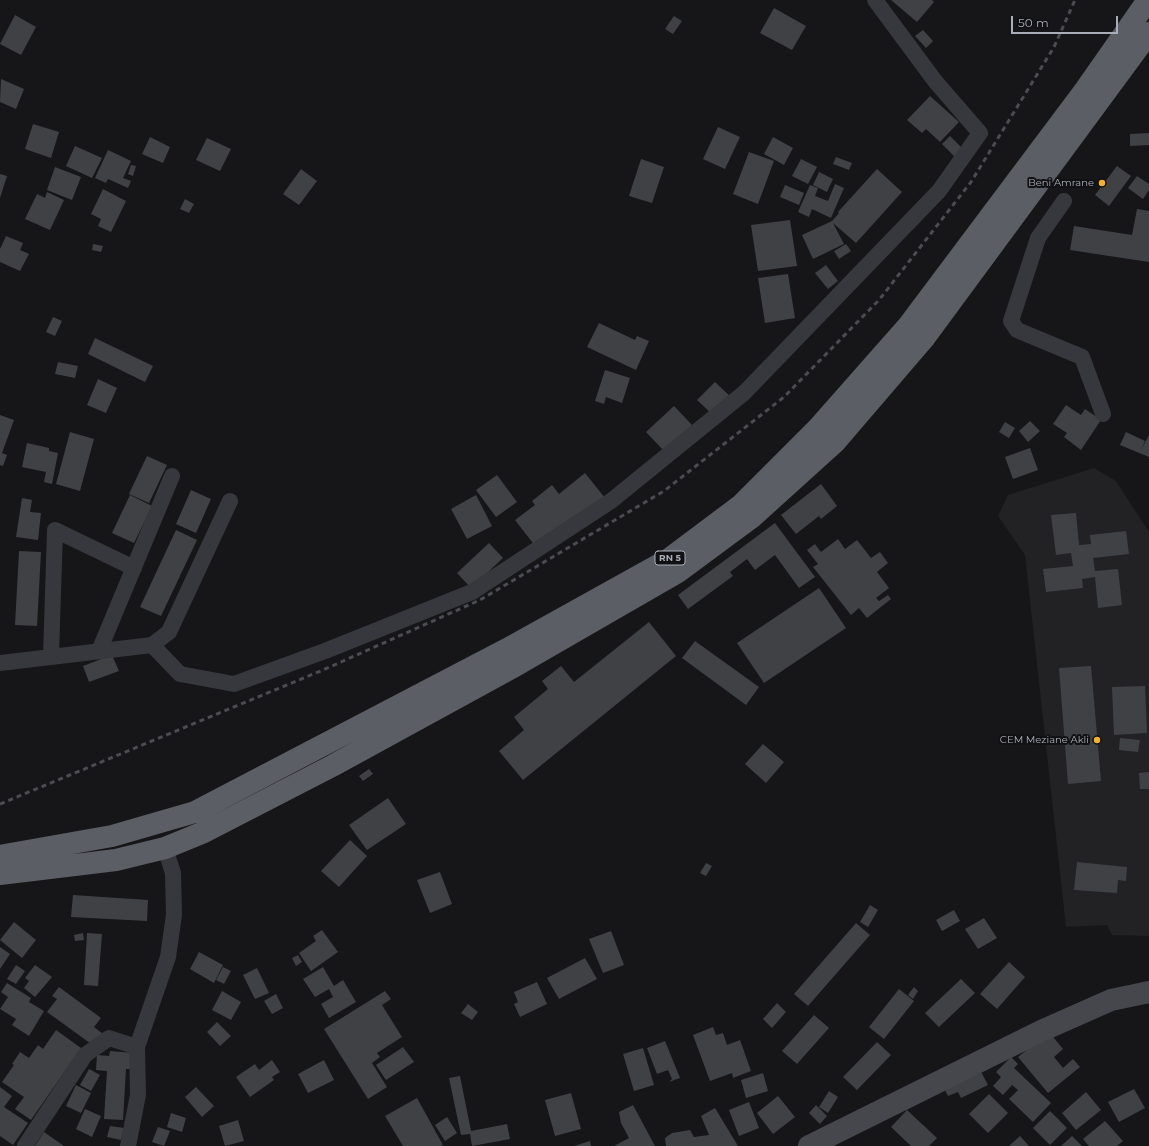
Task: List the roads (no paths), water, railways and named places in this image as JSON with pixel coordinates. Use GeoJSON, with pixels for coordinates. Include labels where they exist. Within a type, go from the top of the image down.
{"type":"FeatureCollection","features":[{"type":"Feature","properties":{"kind":"highway","name":"RN 5"},"geometry":{"type":"LineString","coordinates":[[1,859],[112,836],[195,812],[507,649],[662,563],[729,514],[741,505],[818,428],[908,326],[1085,90],[1148,0]]}},
{"type":"Feature","properties":{"kind":"highway","name":"RN 5"},"geometry":{"type":"LineString","coordinates":[[1,859],[116,860],[165,848],[204,832],[332,766],[513,667],[678,572],[751,518],[835,442],[925,337],[1149,33]]}},
{"type":"Feature","properties":{"kind":"main road"},"geometry":{"type":"LineString","coordinates":[[809,1146],[1041,1031],[1112,1000],[1149,992]]}},
{"type":"Feature","properties":{"kind":"street"},"geometry":{"type":"LineString","coordinates":[[152,645],[180,674],[234,684],[325,651],[472,592],[610,502],[744,393],[939,191],[980,133],[935,80],[875,0]]}},
{"type":"Feature","properties":{"kind":"street"},"geometry":{"type":"LineString","coordinates":[[1064,201],[1038,238],[1011,321],[1017,330],[1082,357],[1103,414]]}},
{"type":"Feature","properties":{"kind":"street"},"geometry":{"type":"LineString","coordinates":[[99,651],[172,476]]}},
{"type":"Feature","properties":{"kind":"street"},"geometry":{"type":"LineString","coordinates":[[0,664],[51,656],[152,645],[170,632],[230,501]]}},
{"type":"Feature","properties":{"kind":"street"},"geometry":{"type":"LineString","coordinates":[[51,656],[55,530],[134,568]]}},
{"type":"Feature","properties":{"kind":"street"},"geometry":{"type":"LineString","coordinates":[[128,1146],[138,1095],[137,1048],[168,957],[174,915],[173,873],[165,848]]}},
{"type":"Feature","properties":{"kind":"street"},"geometry":{"type":"LineString","coordinates":[[25,1146],[85,1055],[109,1038],[137,1048]]}},
{"type":"Feature","properties":{"kind":"railway"},"geometry":{"type":"LineString","coordinates":[[0,804],[323,670],[480,600],[664,491],[784,397],[879,300],[971,182],[1054,47],[1075,0]]}},
{"type":"Feature","properties":{"kind":"place","name":"Beni Amrane"},"geometry":{"type":"Point","coordinates":[1102,183]}},
{"type":"Feature","properties":{"kind":"place","name":"CEM Meziane Akli"},"geometry":{"type":"Point","coordinates":[1097,740]}}]}
